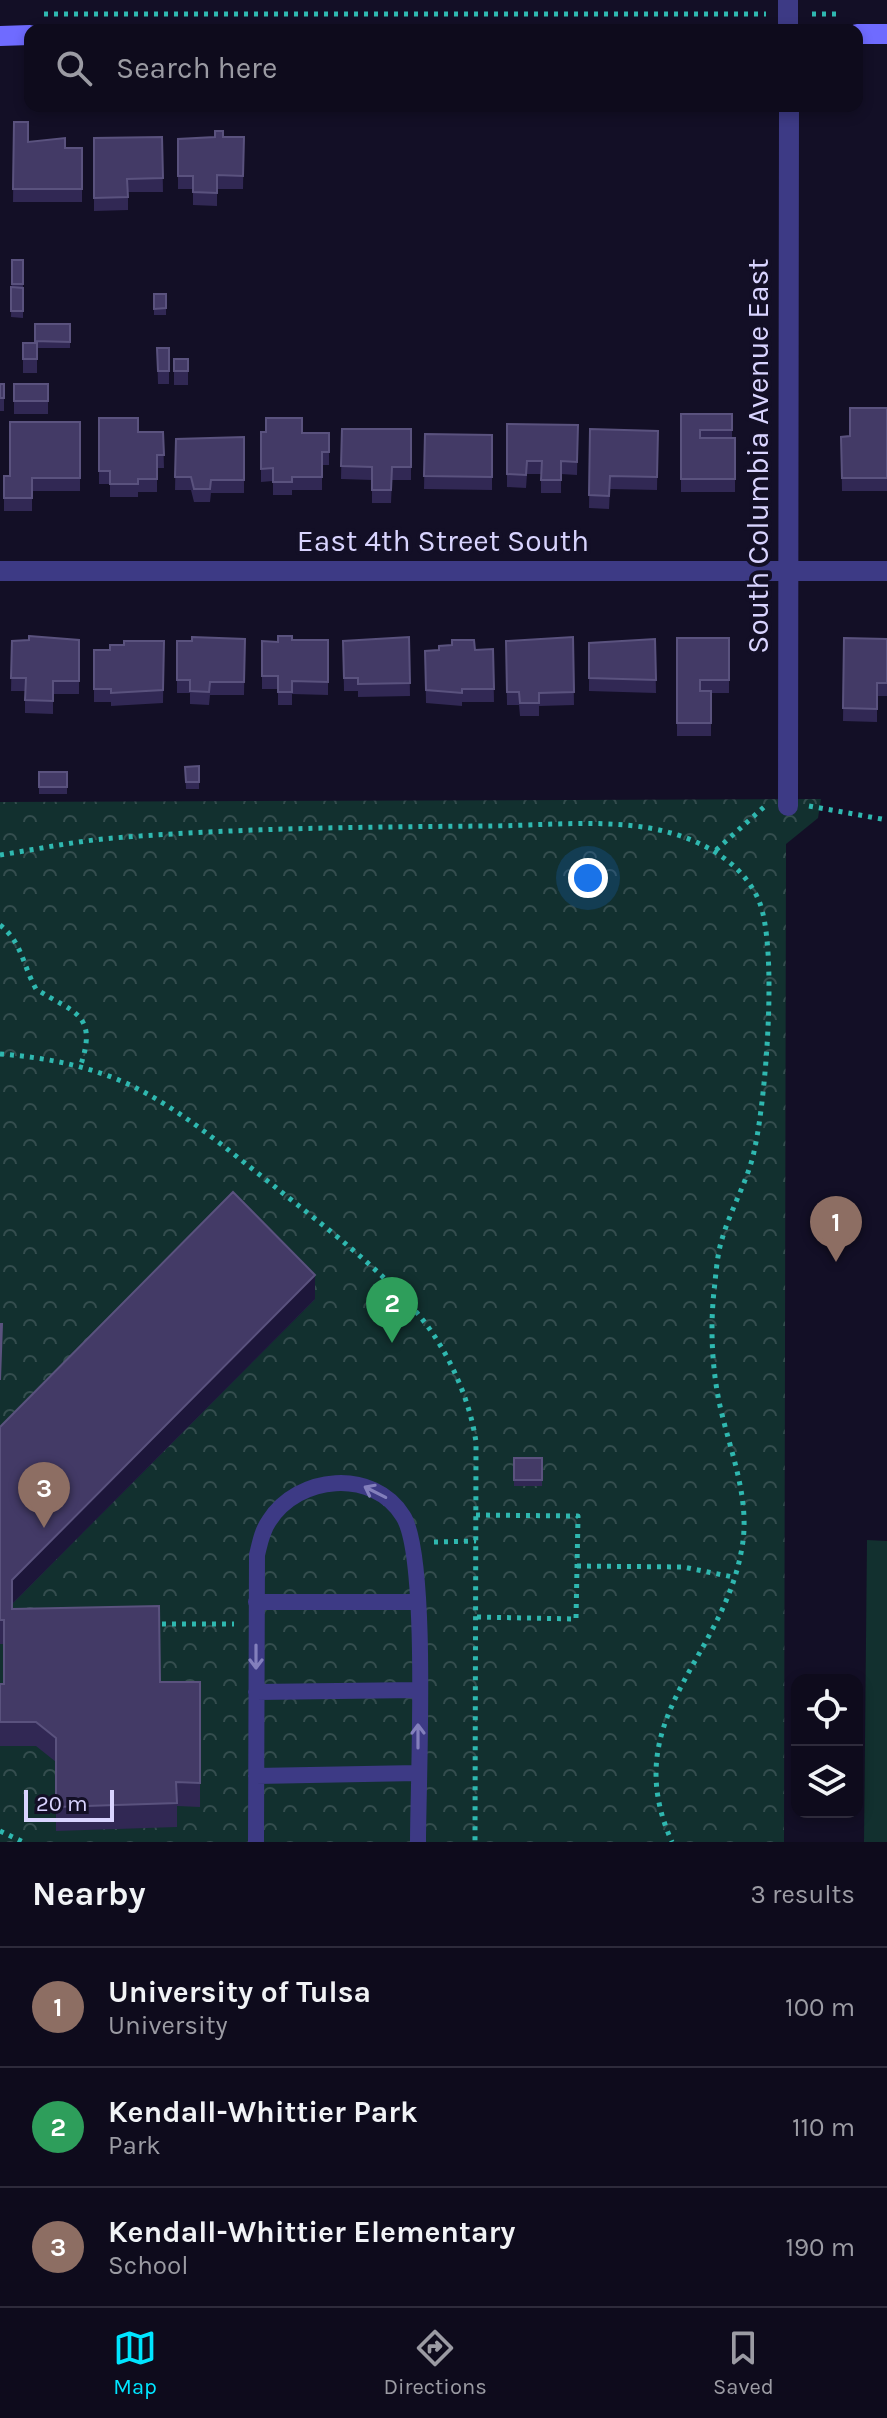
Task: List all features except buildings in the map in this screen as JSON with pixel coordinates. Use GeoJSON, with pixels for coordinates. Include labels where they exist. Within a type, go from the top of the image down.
{"type":"FeatureCollection","features":[{"type":"Feature","properties":{"kind":"street"},"geometry":{"type":"LineString","coordinates":[[863,34],[887,34]]}},
{"type":"Feature","properties":{"kind":"street"},"geometry":{"type":"LineString","coordinates":[[0,36],[24,35]]}},
{"type":"Feature","properties":{"kind":"street","name":"South Columbia Avenue East"},"geometry":{"type":"LineString","coordinates":[[788,806],[789,112]]}},
{"type":"Feature","properties":{"kind":"street","name":"East 4th Street South"},"geometry":{"type":"LineString","coordinates":[[0,571],[887,571]]}},
{"type":"Feature","properties":{"kind":"lane"},"geometry":{"type":"LineString","coordinates":[[256,1842],[257,1555],[269,1520],[287,1502],[322,1484],[363,1486],[387,1498],[404,1517],[413,1542],[417,1602],[418,1842]]}},
{"type":"Feature","properties":{"kind":"lane"},"geometry":{"type":"LineString","coordinates":[[256,1602],[417,1602]]}},
{"type":"Feature","properties":{"kind":"lane"},"geometry":{"type":"LineString","coordinates":[[256,1692],[418,1690]]}},
{"type":"Feature","properties":{"kind":"lane"},"geometry":{"type":"LineString","coordinates":[[256,1776],[418,1773]]}},
{"type":"Feature","properties":{"kind":"path"},"geometry":{"type":"LineString","coordinates":[[32,14],[845,14]]}},
{"type":"Feature","properties":{"kind":"path"},"geometry":{"type":"LineString","coordinates":[[716,850],[758,810],[770,805],[887,820]]}},
{"type":"Feature","properties":{"kind":"path"},"geometry":{"type":"LineString","coordinates":[[0,855],[109,838],[359,827],[608,826],[668,832],[716,850],[748,881],[759,902],[769,967],[763,1094],[755,1150],[721,1242],[713,1296],[713,1362],[744,1513],[741,1556],[723,1606],[662,1725],[657,1747],[657,1795],[672,1842]]}},
{"type":"Feature","properties":{"kind":"path"},"geometry":{"type":"LineString","coordinates":[[0,925],[11,933],[22,951],[36,989],[70,1006],[82,1017],[87,1034],[80,1067]]}},
{"type":"Feature","properties":{"kind":"path"},"geometry":{"type":"LineString","coordinates":[[0,1054],[80,1067],[150,1095],[212,1137],[321,1224],[409,1306],[437,1339],[473,1420],[476,1515],[475,1842]]}},
{"type":"Feature","properties":{"kind":"path"},"geometry":{"type":"LineString","coordinates":[[476,1515],[578,1516],[576,1619],[476,1617]]}},
{"type":"Feature","properties":{"kind":"path"},"geometry":{"type":"LineString","coordinates":[[413,1542],[476,1541]]}},
{"type":"Feature","properties":{"kind":"path"},"geometry":{"type":"LineString","coordinates":[[577,1566],[683,1567],[733,1577]]}},
{"type":"Feature","properties":{"kind":"path"},"geometry":{"type":"LineString","coordinates":[[140,1624],[235,1624]]}},
{"type":"Feature","properties":{"kind":"path"},"geometry":{"type":"LineString","coordinates":[[0,1831],[23,1842]]}},
{"type":"Feature","properties":{"kind":"green space"},"geometry":{"type":"Polygon","coordinates":[[[821,799],[818,818],[786,844],[784,1842],[0,1842],[0,802],[821,799]]]}},
{"type":"Feature","properties":{"kind":"green space"},"geometry":{"type":"Polygon","coordinates":[[[867,1540],[887,1541],[887,1842],[864,1842],[867,1540]]]}},
{"type":"Feature","properties":{"kind":"place","name":"University of Tulsa"},"geometry":{"type":"Point","coordinates":[836,1262]}},
{"type":"Feature","properties":{"kind":"place","name":"Kendall-Whittier Park"},"geometry":{"type":"Point","coordinates":[392,1343]}},
{"type":"Feature","properties":{"kind":"place","name":"Kendall-Whittier Elementary"},"geometry":{"type":"Point","coordinates":[44,1528]}}]}
